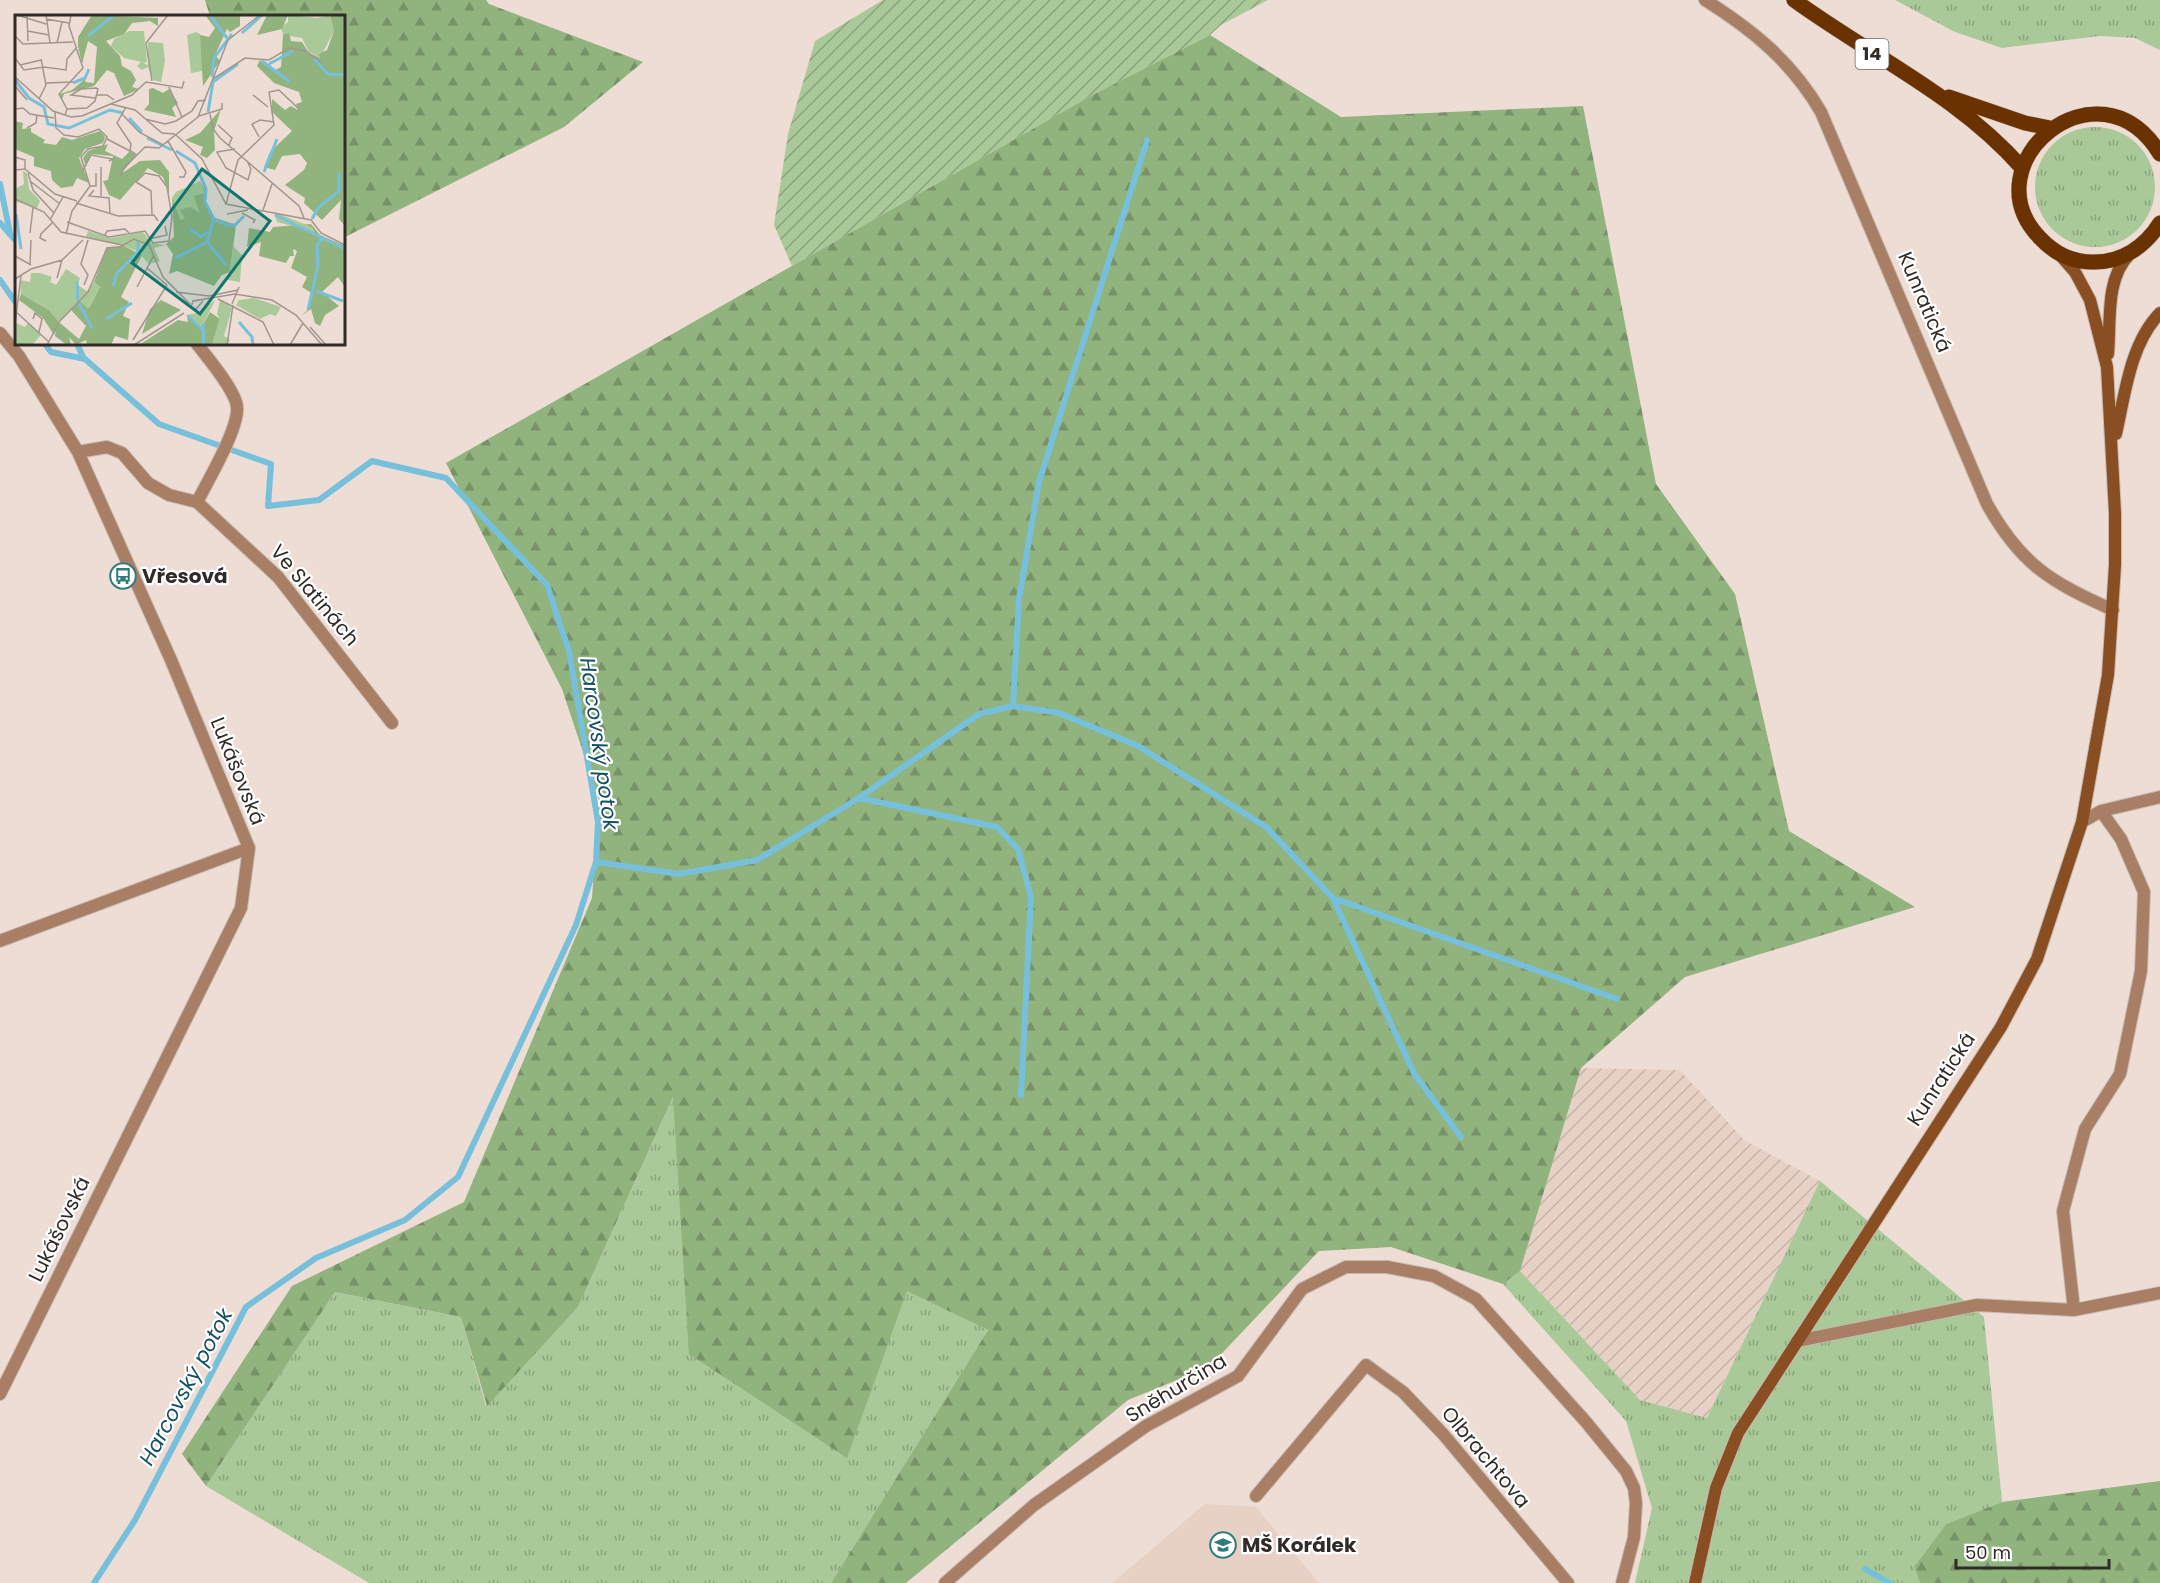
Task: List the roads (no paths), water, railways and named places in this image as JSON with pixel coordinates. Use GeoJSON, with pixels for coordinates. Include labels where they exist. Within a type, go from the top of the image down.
{"type":"FeatureCollection","features":[{"type":"Feature","properties":{"kind":"main road","name":"14"},"geometry":{"type":"LineString","coordinates":[[1794,0],[1844,37],[1941,95],[2001,144],[2022,168]]}},
{"type":"Feature","properties":{"kind":"main road","name":"14"},"geometry":{"type":"LineString","coordinates":[[1941,95],[2050,128]]}},
{"type":"Feature","properties":{"kind":"main road","name":"Kunratická"},"geometry":{"type":"LineString","coordinates":[[2160,154],[2141,130],[2112,116],[2080,115],[2050,128],[2027,155],[2022,168],[2020,196],[2028,223],[2046,245],[2072,259],[2101,262],[2133,252],[2160,223]]}},
{"type":"Feature","properties":{"kind":"main road"},"geometry":{"type":"LineString","coordinates":[[2133,252],[2160,240]]}},
{"type":"Feature","properties":{"kind":"street","name":"Kunratická"},"geometry":{"type":"LineString","coordinates":[[1705,0],[1764,41],[1792,68],[1821,112],[1987,504],[2001,530],[2046,577],[2113,610]]}},
{"type":"Feature","properties":{"kind":"street","name":"Kunratická"},"geometry":{"type":"LineString","coordinates":[[1695,1583],[1716,1488],[1738,1433],[2001,1027],[2037,959],[2082,822],[2108,675],[2115,566],[2113,447],[2107,367],[2114,281],[2119,266],[2133,252]]}},
{"type":"Feature","properties":{"kind":"street","name":"Kunratická"},"geometry":{"type":"LineString","coordinates":[[2058,253],[2075,272],[2090,300],[2107,367]]}},
{"type":"Feature","properties":{"kind":"street"},"geometry":{"type":"LineString","coordinates":[[2113,447],[2135,356],[2145,334],[2160,313]]}},
{"type":"Feature","properties":{"kind":"street","name":"Lukášovská"},"geometry":{"type":"LineString","coordinates":[[0,333],[19,356],[78,452],[171,660],[249,848],[241,908],[0,1394]]}},
{"type":"Feature","properties":{"kind":"street"},"geometry":{"type":"LineString","coordinates":[[198,345],[222,376],[237,406],[233,426],[198,502]]}},
{"type":"Feature","properties":{"kind":"street","name":"Ve Slatinách"},"geometry":{"type":"LineString","coordinates":[[78,452],[107,447],[122,453],[148,483],[169,495],[198,502],[278,577],[392,723]]}},
{"type":"Feature","properties":{"kind":"street"},"geometry":{"type":"LineString","coordinates":[[2082,822],[2102,811],[2160,797]]}},
{"type":"Feature","properties":{"kind":"street"},"geometry":{"type":"LineString","coordinates":[[2074,1310],[2063,1211],[2085,1129],[2120,1074],[2141,971],[2144,892],[2121,839],[2102,811]]}},
{"type":"Feature","properties":{"kind":"street"},"geometry":{"type":"LineString","coordinates":[[0,941],[249,848]]}},
{"type":"Feature","properties":{"kind":"street","name":"Sněhurčina"},"geometry":{"type":"LineString","coordinates":[[945,1583],[1034,1505],[1146,1426],[1239,1376],[1302,1289],[1346,1268],[1387,1266],[1434,1276],[1476,1299],[1586,1422],[1626,1471],[1634,1488],[1636,1503],[1634,1537],[1622,1583]]}},
{"type":"Feature","properties":{"kind":"street"},"geometry":{"type":"LineString","coordinates":[[1797,1341],[1977,1305],[2074,1310],[2160,1293]]}},
{"type":"Feature","properties":{"kind":"street","name":"Olbrachtova"},"geometry":{"type":"LineString","coordinates":[[1256,1496],[1366,1365],[1403,1392],[1443,1434],[1568,1583]]}},
{"type":"Feature","properties":{"kind":"waterway"},"geometry":{"type":"LineString","coordinates":[[1013,706],[1019,599],[1039,482],[1147,140]]}},
{"type":"Feature","properties":{"kind":"waterway"},"geometry":{"type":"LineString","coordinates":[[0,184],[10,233]]}},
{"type":"Feature","properties":{"kind":"waterway"},"geometry":{"type":"LineString","coordinates":[[0,223],[15,240]]}},
{"type":"Feature","properties":{"kind":"waterway","name":"Harcovský potok"},"geometry":{"type":"LineString","coordinates":[[0,280],[15,302]]}},
{"type":"Feature","properties":{"kind":"waterway","name":"Harcovský potok"},"geometry":{"type":"LineString","coordinates":[[46,345],[51,352],[85,359],[159,424],[271,464],[268,506],[319,500],[372,461],[446,478],[547,585],[569,651],[598,822],[596,862],[576,925],[458,1177],[405,1220],[316,1258],[246,1307],[135,1520],[94,1583]]}},
{"type":"Feature","properties":{"kind":"waterway"},"geometry":{"type":"LineString","coordinates":[[77,345],[84,359]]}},
{"type":"Feature","properties":{"kind":"waterway"},"geometry":{"type":"LineString","coordinates":[[596,862],[679,874],[757,860],[859,798],[979,714],[1013,706],[1059,713],[1138,746],[1266,827],[1333,898],[1617,999]]}},
{"type":"Feature","properties":{"kind":"waterway"},"geometry":{"type":"LineString","coordinates":[[859,798],[997,827],[1018,849],[1031,897],[1021,1095]]}},
{"type":"Feature","properties":{"kind":"waterway"},"geometry":{"type":"LineString","coordinates":[[1333,898],[1415,1075],[1461,1137]]}},
{"type":"Feature","properties":{"kind":"waterway"},"geometry":{"type":"LineString","coordinates":[[1865,1569],[1890,1583]]}},
{"type":"Feature","properties":{"kind":"place","name":"Vřesová"},"geometry":{"type":"Point","coordinates":[123,576]}},
{"type":"Feature","properties":{"kind":"place","name":"MŠ Korálek"},"geometry":{"type":"Point","coordinates":[1223,1545]}}]}
